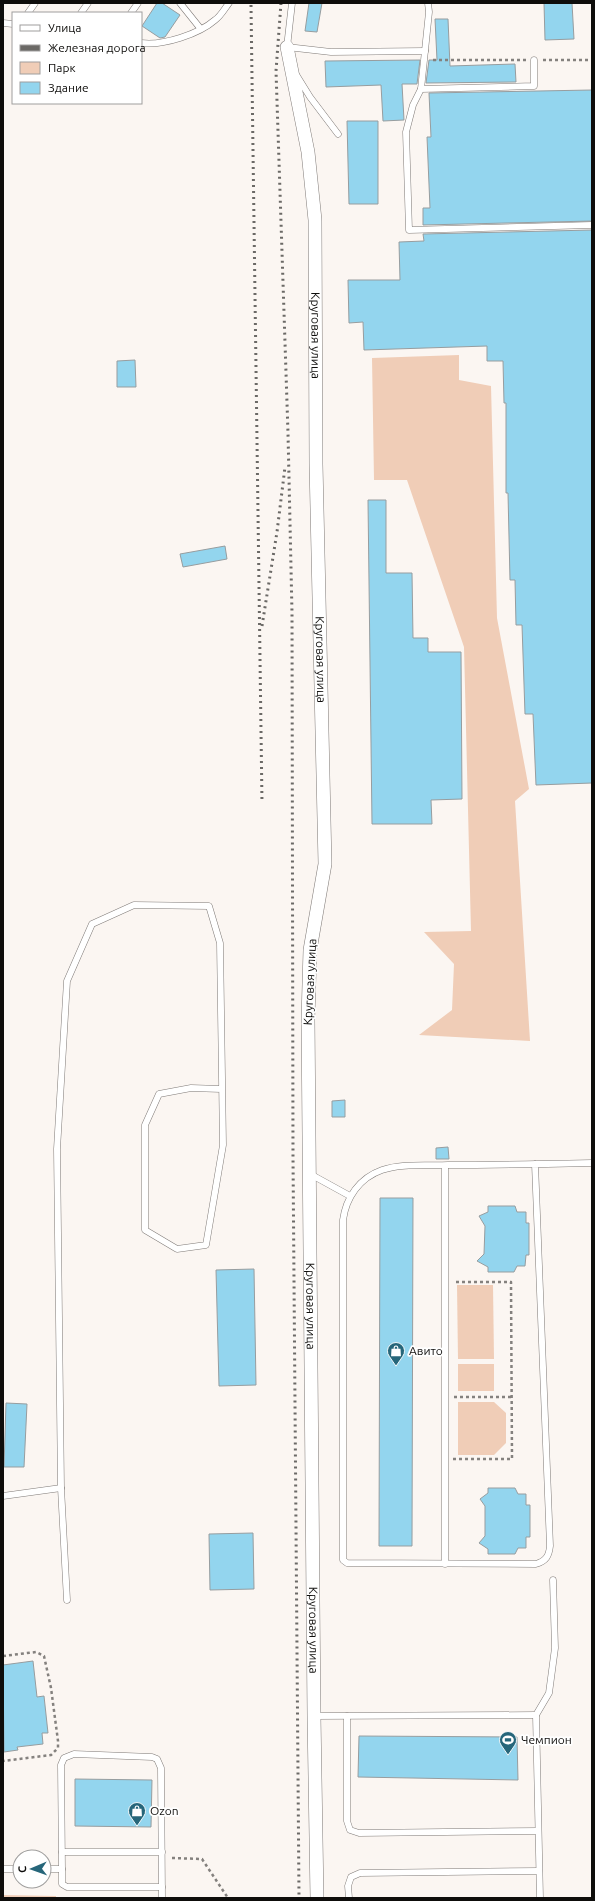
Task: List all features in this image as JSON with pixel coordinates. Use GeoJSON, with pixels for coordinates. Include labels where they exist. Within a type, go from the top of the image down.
{"type":"FeatureCollection","features":[{"type":"Feature","properties":{"kind":"street","name":"Круговая улица"},"geometry":{"type":"LineString","coordinates":[[287,46],[308,152],[315,220],[316,464],[325,864],[310,950],[308,1019],[308,1173],[317,1898]]}},
{"type":"Feature","properties":{"kind":"lane"},"geometry":{"type":"LineString","coordinates":[[29,12],[35,3]]}},
{"type":"Feature","properties":{"kind":"lane"},"geometry":{"type":"LineString","coordinates":[[83,12],[88,3]]}},
{"type":"Feature","properties":{"kind":"lane"},"geometry":{"type":"LineString","coordinates":[[132,12],[138,3]]}},
{"type":"Feature","properties":{"kind":"lane"},"geometry":{"type":"LineString","coordinates":[[180,3],[200,28]]}},
{"type":"Feature","properties":{"kind":"lane"},"geometry":{"type":"LineString","coordinates":[[142,43],[148,44],[184,37],[215,20],[229,3]]}},
{"type":"Feature","properties":{"kind":"lane"},"geometry":{"type":"LineString","coordinates":[[292,3],[287,46],[294,72],[310,97],[338,134]]}},
{"type":"Feature","properties":{"kind":"lane"},"geometry":{"type":"LineString","coordinates":[[428,3],[429,12],[421,89],[413,105],[406,132],[409,230],[592,225]]}},
{"type":"Feature","properties":{"kind":"lane"},"geometry":{"type":"LineString","coordinates":[[287,46],[332,52],[425,51]]}},
{"type":"Feature","properties":{"kind":"lane"},"geometry":{"type":"LineString","coordinates":[[421,89],[534,86],[534,60]]}},
{"type":"Feature","properties":{"kind":"lane"},"geometry":{"type":"LineString","coordinates":[[67,1600],[61,1488],[57,1149],[67,981],[92,924],[134,905],[209,906],[220,943],[223,1145],[206,1245],[177,1249],[145,1230],[145,1125],[159,1094],[191,1088],[221,1089]]}},
{"type":"Feature","properties":{"kind":"lane"},"geometry":{"type":"LineString","coordinates":[[535,1164],[550,1546],[549,1555],[543,1562],[536,1564],[350,1564],[344,1560],[343,1220],[350,1196],[363,1181],[381,1170],[401,1166],[592,1163]]}},
{"type":"Feature","properties":{"kind":"lane"},"geometry":{"type":"LineString","coordinates":[[444,1564],[445,1166]]}},
{"type":"Feature","properties":{"kind":"lane"},"geometry":{"type":"LineString","coordinates":[[308,1173],[350,1196]]}},
{"type":"Feature","properties":{"kind":"lane"},"geometry":{"type":"LineString","coordinates":[[3,1496],[61,1488]]}},
{"type":"Feature","properties":{"kind":"lane"},"geometry":{"type":"LineString","coordinates":[[540,1898],[536,1715],[549,1693],[554,1655],[553,1580]]}},
{"type":"Feature","properties":{"kind":"lane"},"geometry":{"type":"LineString","coordinates":[[314,1716],[536,1715]]}},
{"type":"Feature","properties":{"kind":"lane"},"geometry":{"type":"LineString","coordinates":[[347,1716],[347,1821],[350,1830],[359,1833],[538,1831]]}},
{"type":"Feature","properties":{"kind":"lane"},"geometry":{"type":"LineString","coordinates":[[162,1887],[67,1887],[62,1884],[61,1765],[64,1758],[74,1754],[152,1757],[158,1759],[162,1768],[162,1855],[162,1887],[162,1898]]}},
{"type":"Feature","properties":{"kind":"lane"},"geometry":{"type":"LineString","coordinates":[[62,1852],[162,1855]]}},
{"type":"Feature","properties":{"kind":"lane"},"geometry":{"type":"LineString","coordinates":[[52,1869],[62,1869]]}},
{"type":"Feature","properties":{"kind":"lane"},"geometry":{"type":"LineString","coordinates":[[349,1898],[348,1886],[351,1877],[360,1873],[539,1871]]}},
{"type":"Feature","properties":{"kind":"path"},"geometry":{"type":"LineString","coordinates":[[424,60],[592,60]]}},
{"type":"Feature","properties":{"kind":"path"},"geometry":{"type":"LineString","coordinates":[[445,1282],[511,1282],[512,1459],[445,1459]]}},
{"type":"Feature","properties":{"kind":"path"},"geometry":{"type":"LineString","coordinates":[[445,1397],[511,1397]]}},
{"type":"Feature","properties":{"kind":"path"},"geometry":{"type":"LineString","coordinates":[[3,1656],[36,1652],[44,1656],[51,1688],[58,1742],[58,1748],[50,1755],[3,1761]]}},
{"type":"Feature","properties":{"kind":"path"},"geometry":{"type":"LineString","coordinates":[[162,1855],[202,1859],[228,1898]]}},
{"type":"Feature","properties":{"kind":"green space"},"geometry":{"type":"Polygon","coordinates":[[[459,355],[459,380],[491,386],[497,618],[529,789],[515,801],[530,1041],[419,1035],[452,1010],[454,964],[424,932],[471,931],[464,647],[407,480],[374,480],[372,358],[459,355]]]}},
{"type":"Feature","properties":{"kind":"green space"},"geometry":{"type":"Polygon","coordinates":[[[457,1285],[493,1285],[494,1359],[458,1359],[457,1285]]]}},
{"type":"Feature","properties":{"kind":"green space"},"geometry":{"type":"Polygon","coordinates":[[[458,1364],[494,1364],[494,1391],[458,1391],[458,1364]]]}},
{"type":"Feature","properties":{"kind":"green space"},"geometry":{"type":"Polygon","coordinates":[[[458,1402],[494,1402],[506,1413],[506,1443],[494,1455],[458,1455],[458,1402]]]}},
{"type":"Feature","properties":{"kind":"green space"},"geometry":{"type":"Polygon","coordinates":[[[3,1895],[56,1896],[56,1898],[3,1898],[3,1895]]]}},
{"type":"Feature","properties":{"kind":"building"},"geometry":{"type":"Polygon","coordinates":[[[157,3],[162,3],[180,15],[165,37],[160,38],[142,26],[157,3]]]}},
{"type":"Feature","properties":{"kind":"building"},"geometry":{"type":"Polygon","coordinates":[[[309,3],[322,3],[317,32],[305,31],[309,3]]]}},
{"type":"Feature","properties":{"kind":"building"},"geometry":{"type":"Polygon","coordinates":[[[544,3],[572,3],[574,39],[545,40],[544,3]]]}},
{"type":"Feature","properties":{"kind":"building"},"geometry":{"type":"Polygon","coordinates":[[[435,19],[448,19],[450,66],[515,64],[516,82],[426,83],[429,60],[437,60],[435,19]]]}},
{"type":"Feature","properties":{"kind":"building"},"geometry":{"type":"Polygon","coordinates":[[[420,60],[417,84],[402,84],[404,120],[383,121],[381,85],[326,87],[325,61],[420,60]]]}},
{"type":"Feature","properties":{"kind":"building"},"geometry":{"type":"Polygon","coordinates":[[[592,90],[592,221],[423,225],[423,208],[430,208],[427,137],[431,137],[429,93],[592,90]]]}},
{"type":"Feature","properties":{"kind":"building"},"geometry":{"type":"Polygon","coordinates":[[[347,121],[378,121],[378,204],[349,204],[347,121]]]}},
{"type":"Feature","properties":{"kind":"building"},"geometry":{"type":"Polygon","coordinates":[[[592,230],[592,783],[536,785],[533,714],[525,714],[522,625],[516,625],[515,580],[510,580],[508,493],[506,493],[506,403],[504,403],[503,361],[487,361],[487,346],[364,350],[363,322],[349,323],[348,280],[400,280],[399,242],[424,241],[423,234],[592,230]]]}},
{"type":"Feature","properties":{"kind":"building"},"geometry":{"type":"Polygon","coordinates":[[[135,360],[136,387],[117,387],[117,361],[135,360]]]}},
{"type":"Feature","properties":{"kind":"building"},"geometry":{"type":"Polygon","coordinates":[[[368,500],[386,500],[386,573],[412,573],[413,638],[428,638],[428,652],[461,652],[462,799],[431,800],[432,824],[372,824],[368,500]]]}},
{"type":"Feature","properties":{"kind":"building"},"geometry":{"type":"Polygon","coordinates":[[[225,546],[227,559],[183,567],[180,554],[225,546]]]}},
{"type":"Feature","properties":{"kind":"building"},"geometry":{"type":"Polygon","coordinates":[[[345,1100],[345,1117],[332,1117],[332,1101],[345,1100]]]}},
{"type":"Feature","properties":{"kind":"building"},"geometry":{"type":"Polygon","coordinates":[[[448,1147],[449,1159],[436,1159],[436,1148],[448,1147]]]}},
{"type":"Feature","properties":{"kind":"building"},"geometry":{"type":"Polygon","coordinates":[[[380,1198],[413,1198],[412,1546],[379,1546],[380,1198]]]}},
{"type":"Feature","properties":{"kind":"building"},"geometry":{"type":"Polygon","coordinates":[[[488,1206],[515,1206],[517,1212],[526,1212],[526,1223],[529,1223],[529,1255],[526,1255],[525,1266],[517,1266],[514,1272],[488,1272],[488,1267],[477,1261],[484,1254],[485,1226],[479,1216],[488,1212],[488,1206]]]}},
{"type":"Feature","properties":{"kind":"building"},"geometry":{"type":"Polygon","coordinates":[[[254,1269],[256,1385],[219,1386],[216,1270],[254,1269]]]}},
{"type":"Feature","properties":{"kind":"building"},"geometry":{"type":"Polygon","coordinates":[[[6,1403],[27,1404],[24,1467],[4,1467],[6,1403]]]}},
{"type":"Feature","properties":{"kind":"building"},"geometry":{"type":"Polygon","coordinates":[[[488,1488],[515,1488],[518,1494],[526,1494],[526,1505],[530,1505],[530,1537],[526,1537],[526,1548],[518,1548],[515,1554],[488,1554],[488,1549],[479,1543],[485,1536],[485,1506],[480,1499],[488,1493],[488,1488]]]}},
{"type":"Feature","properties":{"kind":"building"},"geometry":{"type":"Polygon","coordinates":[[[253,1533],[254,1589],[210,1590],[209,1534],[253,1533]]]}},
{"type":"Feature","properties":{"kind":"building"},"geometry":{"type":"Polygon","coordinates":[[[33,1661],[37,1697],[44,1696],[48,1733],[42,1733],[43,1744],[17,1747],[18,1750],[4,1752],[3,1665],[33,1661]]]}},
{"type":"Feature","properties":{"kind":"building"},"geometry":{"type":"Polygon","coordinates":[[[359,1736],[517,1737],[518,1780],[358,1777],[359,1736]]]}},
{"type":"Feature","properties":{"kind":"building"},"geometry":{"type":"Polygon","coordinates":[[[75,1779],[152,1780],[151,1827],[75,1826],[75,1779]]]}},
{"type":"Feature","properties":{"kind":"railway"},"geometry":{"type":"LineString","coordinates":[[281,3],[276,71],[288,433],[292,613],[293,1157],[299,1898]]}},
{"type":"Feature","properties":{"kind":"railway"},"geometry":{"type":"LineString","coordinates":[[251,5],[262,803]]}},
{"type":"Feature","properties":{"kind":"railway"},"geometry":{"type":"LineString","coordinates":[[262,626],[277,532],[285,467]]}},
{"type":"Feature","properties":{"kind":"place","name":"Авито"},"geometry":{"type":"Point","coordinates":[396,1366]}},
{"type":"Feature","properties":{"kind":"place","name":"Чемпион"},"geometry":{"type":"Point","coordinates":[508,1755]}},
{"type":"Feature","properties":{"kind":"place","name":"Ozon"},"geometry":{"type":"Point","coordinates":[137,1826]}}]}
